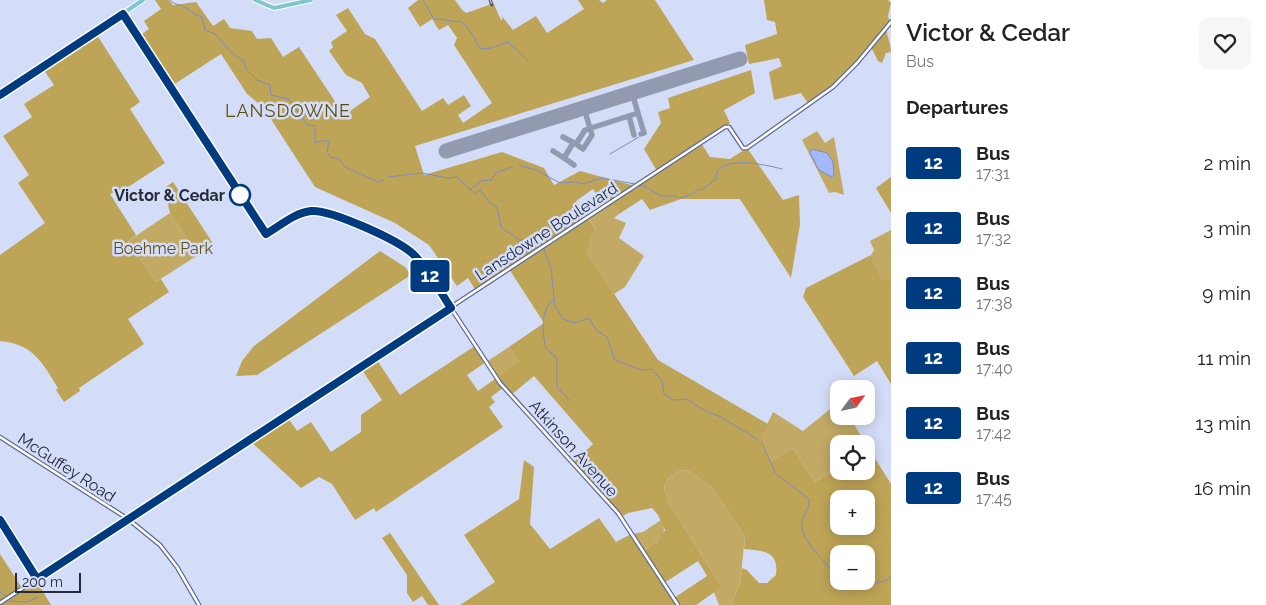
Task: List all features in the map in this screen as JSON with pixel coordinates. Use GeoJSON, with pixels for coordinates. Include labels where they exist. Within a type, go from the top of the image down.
{"type":"FeatureCollection","features":[{"type":"Feature","properties":{"kind":"main road"},"geometry":{"type":"LineString","coordinates":[[0,95],[143,0]]}},
{"type":"Feature","properties":{"kind":"main road"},"geometry":{"type":"LineString","coordinates":[[254,0],[274,8],[311,0]]}},
{"type":"Feature","properties":{"kind":"street","name":"Lansdowne Boulevard"},"geometry":{"type":"LineString","coordinates":[[0,603],[725,127],[729,127],[744,149],[747,148],[833,87],[857,63],[891,22]]}},
{"type":"Feature","properties":{"kind":"street","name":"Atkinson Avenue"},"geometry":{"type":"LineString","coordinates":[[451,308],[500,383],[618,513],[678,605]]}},
{"type":"Feature","properties":{"kind":"street","name":"McGuffey Road"},"geometry":{"type":"LineString","coordinates":[[0,437],[128,519],[164,549],[199,605]]}},
{"type":"Feature","properties":{"kind":"street"},"geometry":{"type":"LineString","coordinates":[[0,520],[37,579]]}},
{"type":"Feature","properties":{"kind":"green space"},"geometry":{"type":"Polygon","coordinates":[[[817,131],[825,143],[834,137],[844,195],[835,192],[829,193],[802,140],[817,131]],[[811,150],[810,153],[819,170],[832,176],[832,159],[811,150]]]}},
{"type":"Feature","properties":{"kind":"green space"},"geometry":{"type":"Polygon","coordinates":[[[611,202],[619,214],[614,218],[626,223],[619,238],[644,256],[625,287],[614,294],[587,253],[595,228],[588,217],[611,202]]]}},
{"type":"Feature","properties":{"kind":"green space","name":"Boehme Park"},"geometry":{"type":"Polygon","coordinates":[[[170,213],[198,255],[156,282],[128,241],[170,213]]]}},
{"type":"Feature","properties":{"kind":"green space"},"geometry":{"type":"Polygon","coordinates":[[[891,230],[891,277],[882,282],[871,255],[874,250],[870,241],[891,230]]]}},
{"type":"Feature","properties":{"kind":"green space"},"geometry":{"type":"Polygon","coordinates":[[[509,347],[521,361],[497,378],[486,362],[509,347]]]}},
{"type":"Feature","properties":{"kind":"green space"},"geometry":{"type":"Polygon","coordinates":[[[830,409],[830,425],[854,425],[861,435],[830,435],[830,473],[815,482],[793,448],[772,461],[759,441],[773,412],[803,431],[830,409]]]}},
{"type":"Feature","properties":{"kind":"green space"},"geometry":{"type":"Polygon","coordinates":[[[688,470],[712,487],[745,536],[740,584],[731,605],[719,605],[714,592],[722,587],[669,504],[664,487],[668,478],[679,471],[688,470]]]}},
{"type":"Feature","properties":{"kind":"green space"},"geometry":{"type":"Polygon","coordinates":[[[661,520],[664,531],[663,535],[657,542],[643,551],[631,534],[643,532],[661,520]]]}},
{"type":"Feature","properties":{"kind":"shaded area"},"geometry":{"type":"Polygon","coordinates":[[[155,0],[169,0],[173,5],[196,2],[213,26],[224,19],[230,28],[252,31],[257,39],[271,38],[283,57],[299,47],[344,115],[370,97],[362,83],[346,75],[329,51],[333,47],[331,42],[347,31],[336,15],[348,8],[365,34],[375,39],[422,111],[443,98],[448,105],[464,95],[471,106],[458,115],[463,123],[492,103],[454,45],[457,38],[448,25],[439,30],[432,19],[420,27],[408,8],[418,0],[455,0],[466,13],[489,5],[489,0],[492,0],[501,20],[503,19],[501,15],[513,30],[536,16],[547,33],[584,9],[578,0],[599,0],[603,3],[607,0],[655,0],[694,60],[415,146],[424,175],[502,152],[544,168],[554,185],[580,171],[635,186],[657,171],[644,149],[661,123],[658,112],[670,108],[668,98],[751,70],[755,93],[724,110],[730,123],[701,143],[710,157],[730,159],[747,148],[783,200],[799,195],[800,224],[791,278],[740,199],[681,199],[650,210],[642,199],[619,214],[611,202],[604,206],[593,189],[576,201],[595,228],[587,253],[658,360],[768,424],[760,441],[772,461],[793,448],[815,482],[830,473],[830,480],[875,480],[875,459],[891,484],[891,605],[731,605],[740,584],[742,568],[747,570],[759,583],[767,583],[776,575],[775,561],[768,553],[744,549],[745,536],[712,487],[688,470],[679,471],[668,478],[664,487],[669,504],[722,587],[696,605],[460,605],[495,582],[464,535],[519,499],[524,460],[534,467],[530,524],[550,549],[599,518],[616,542],[631,534],[643,551],[657,542],[665,530],[658,515],[652,508],[628,513],[621,517],[573,463],[593,444],[534,376],[511,395],[504,387],[491,397],[495,402],[489,407],[503,427],[376,512],[374,508],[355,520],[332,484],[319,477],[301,488],[249,440],[286,415],[297,431],[311,422],[331,452],[361,432],[361,415],[382,400],[360,367],[375,357],[400,395],[475,346],[486,362],[467,375],[478,391],[520,361],[509,347],[544,323],[509,269],[476,291],[468,278],[457,286],[429,245],[395,223],[315,187],[263,107],[247,94],[221,54],[170,87],[138,37],[149,29],[144,21],[161,9],[155,0]],[[698,561],[664,583],[674,598],[707,576],[698,561]]]}},
{"type":"Feature","properties":{"kind":"shaded area"},"geometry":{"type":"Polygon","coordinates":[[[764,0],[888,0],[891,3],[888,16],[890,23],[886,28],[891,52],[886,53],[882,63],[878,61],[871,47],[833,87],[809,105],[801,93],[774,100],[769,72],[782,66],[779,58],[749,64],[745,45],[777,34],[775,22],[767,20],[764,0]]]}},
{"type":"Feature","properties":{"kind":"shaded area"},"geometry":{"type":"Polygon","coordinates":[[[95,32],[140,102],[130,109],[165,163],[125,189],[110,194],[136,235],[128,241],[156,282],[161,279],[169,292],[128,319],[144,344],[79,388],[80,391],[64,402],[56,390],[58,388],[41,362],[29,350],[0,341],[0,255],[45,223],[18,183],[29,175],[3,136],[32,117],[24,104],[54,85],[42,67],[95,32]]]}},
{"type":"Feature","properties":{"kind":"shaded area"},"geometry":{"type":"Polygon","coordinates":[[[891,177],[891,213],[876,188],[891,177]]]}},
{"type":"Feature","properties":{"kind":"shaded area"},"geometry":{"type":"Polygon","coordinates":[[[173,182],[214,245],[198,255],[170,213],[164,188],[173,182]]]}},
{"type":"Feature","properties":{"kind":"shaded area"},"geometry":{"type":"Polygon","coordinates":[[[380,251],[405,267],[411,275],[257,375],[236,376],[242,361],[254,346],[380,251]]]}},
{"type":"Feature","properties":{"kind":"shaded area"},"geometry":{"type":"Polygon","coordinates":[[[871,255],[882,281],[891,277],[891,384],[877,361],[854,376],[803,297],[806,288],[871,255]]]}},
{"type":"Feature","properties":{"kind":"shaded area"},"geometry":{"type":"Polygon","coordinates":[[[390,533],[439,605],[428,605],[422,596],[413,602],[407,593],[407,575],[382,538],[390,533]]]}},
{"type":"Feature","properties":{"kind":"shaded area"},"geometry":{"type":"Polygon","coordinates":[[[0,554],[22,588],[36,580],[51,605],[0,605],[0,554]]]}},
{"type":"Feature","properties":{"kind":"water"},"geometry":{"type":"Polygon","coordinates":[[[812,149],[827,153],[833,162],[834,175],[832,177],[819,170],[810,153],[812,149]]]}},
{"type":"Feature","properties":{"kind":"waterway"},"geometry":{"type":"LineString","coordinates":[[170,0],[202,17],[205,30],[215,34],[234,55],[243,60],[247,70],[257,80],[270,85],[271,95],[289,99],[307,125],[315,126],[315,143],[325,140],[329,142],[327,151],[330,157],[339,159],[345,167],[378,182],[384,180]]}},
{"type":"Feature","properties":{"kind":"waterway"},"geometry":{"type":"LineString","coordinates":[[423,0],[434,19],[460,21],[472,34],[480,49],[491,48],[508,42],[528,61]]}},
{"type":"Feature","properties":{"kind":"waterway"},"geometry":{"type":"LineString","coordinates":[[610,154],[639,137]]}},
{"type":"Feature","properties":{"kind":"waterway"},"geometry":{"type":"LineString","coordinates":[[637,186],[644,186],[661,196],[677,196],[679,198],[691,195],[699,189],[702,190],[716,179],[718,171],[732,163],[765,165],[782,169]]}},
{"type":"Feature","properties":{"kind":"waterway"},"geometry":{"type":"LineString","coordinates":[[519,165],[536,170],[560,183],[575,182],[583,184],[602,178],[635,184]]}},
{"type":"Feature","properties":{"kind":"waterway"},"geometry":{"type":"LineString","coordinates":[[471,189],[481,181],[491,180],[496,173],[512,167]]}},
{"type":"Feature","properties":{"kind":"waterway"},"geometry":{"type":"LineString","coordinates":[[389,177],[422,173],[448,178],[457,177],[475,194],[480,190],[490,203],[497,207],[501,227],[519,240],[533,240],[541,245]]}},
{"type":"Feature","properties":{"kind":"waterway"},"geometry":{"type":"LineString","coordinates":[[544,250],[551,269],[555,306],[563,319],[574,323],[589,318],[597,331],[607,337],[615,360],[641,370],[652,369],[662,381],[664,394],[673,400],[687,399],[757,439]]}},
{"type":"Feature","properties":{"kind":"waterway"},"geometry":{"type":"LineString","coordinates":[[554,298],[549,303],[544,315],[546,349],[555,356],[557,361],[557,387],[569,400]]}},
{"type":"Feature","properties":{"kind":"waterway"},"geometry":{"type":"LineString","coordinates":[[761,441],[776,474],[809,499],[808,507],[802,520],[804,535],[835,576],[840,590],[881,582],[889,579],[891,575]]}},
{"type":"Feature","properties":{"kind":"waterway"},"geometry":{"type":"LineString","coordinates":[[0,592],[6,596]]}},
{"type":"Feature","properties":{"kind":"waterway"},"geometry":{"type":"LineString","coordinates":[[9,601],[27,602],[38,597]]}},
{"type":"Feature","properties":{"kind":"taxiway"},"geometry":{"type":"LineString","coordinates":[[632,93],[644,133],[641,134]]}},
{"type":"Feature","properties":{"kind":"taxiway"},"geometry":{"type":"LineString","coordinates":[[576,144],[583,149],[592,135],[584,108]]}},
{"type":"Feature","properties":{"kind":"taxiway"},"geometry":{"type":"LineString","coordinates":[[563,137],[576,144],[585,130],[638,113]]}},
{"type":"Feature","properties":{"kind":"taxiway"},"geometry":{"type":"LineString","coordinates":[[629,116],[634,135]]}},
{"type":"Feature","properties":{"kind":"taxiway"},"geometry":{"type":"LineString","coordinates":[[553,151],[564,158],[573,143]]}},
{"type":"Feature","properties":{"kind":"taxiway"},"geometry":{"type":"LineString","coordinates":[[564,158],[574,165]]}},
{"type":"Feature","properties":{"kind":"runway"},"geometry":{"type":"LineString","coordinates":[[446,151],[740,59]]}},
{"type":"Feature","properties":{"kind":"railway"},"geometry":{"type":"LineString","coordinates":[[490,0],[492,5]]}},
{"type":"Feature","properties":{"kind":"bus line","name":"12"},"geometry":{"type":"LineString","coordinates":[[0,95],[123,14],[266,234],[293,217],[311,211],[335,214],[410,251],[420,261],[451,308],[37,579],[0,520]]}},
{"type":"Feature","properties":{"kind":"place","name":"Victor & Cedar"},"geometry":{"type":"Point","coordinates":[240,195]}},
{"type":"Feature","properties":{"kind":"district","name":"LANSDOWNE"},"geometry":{"type":"Point","coordinates":[288,111]}}]}
